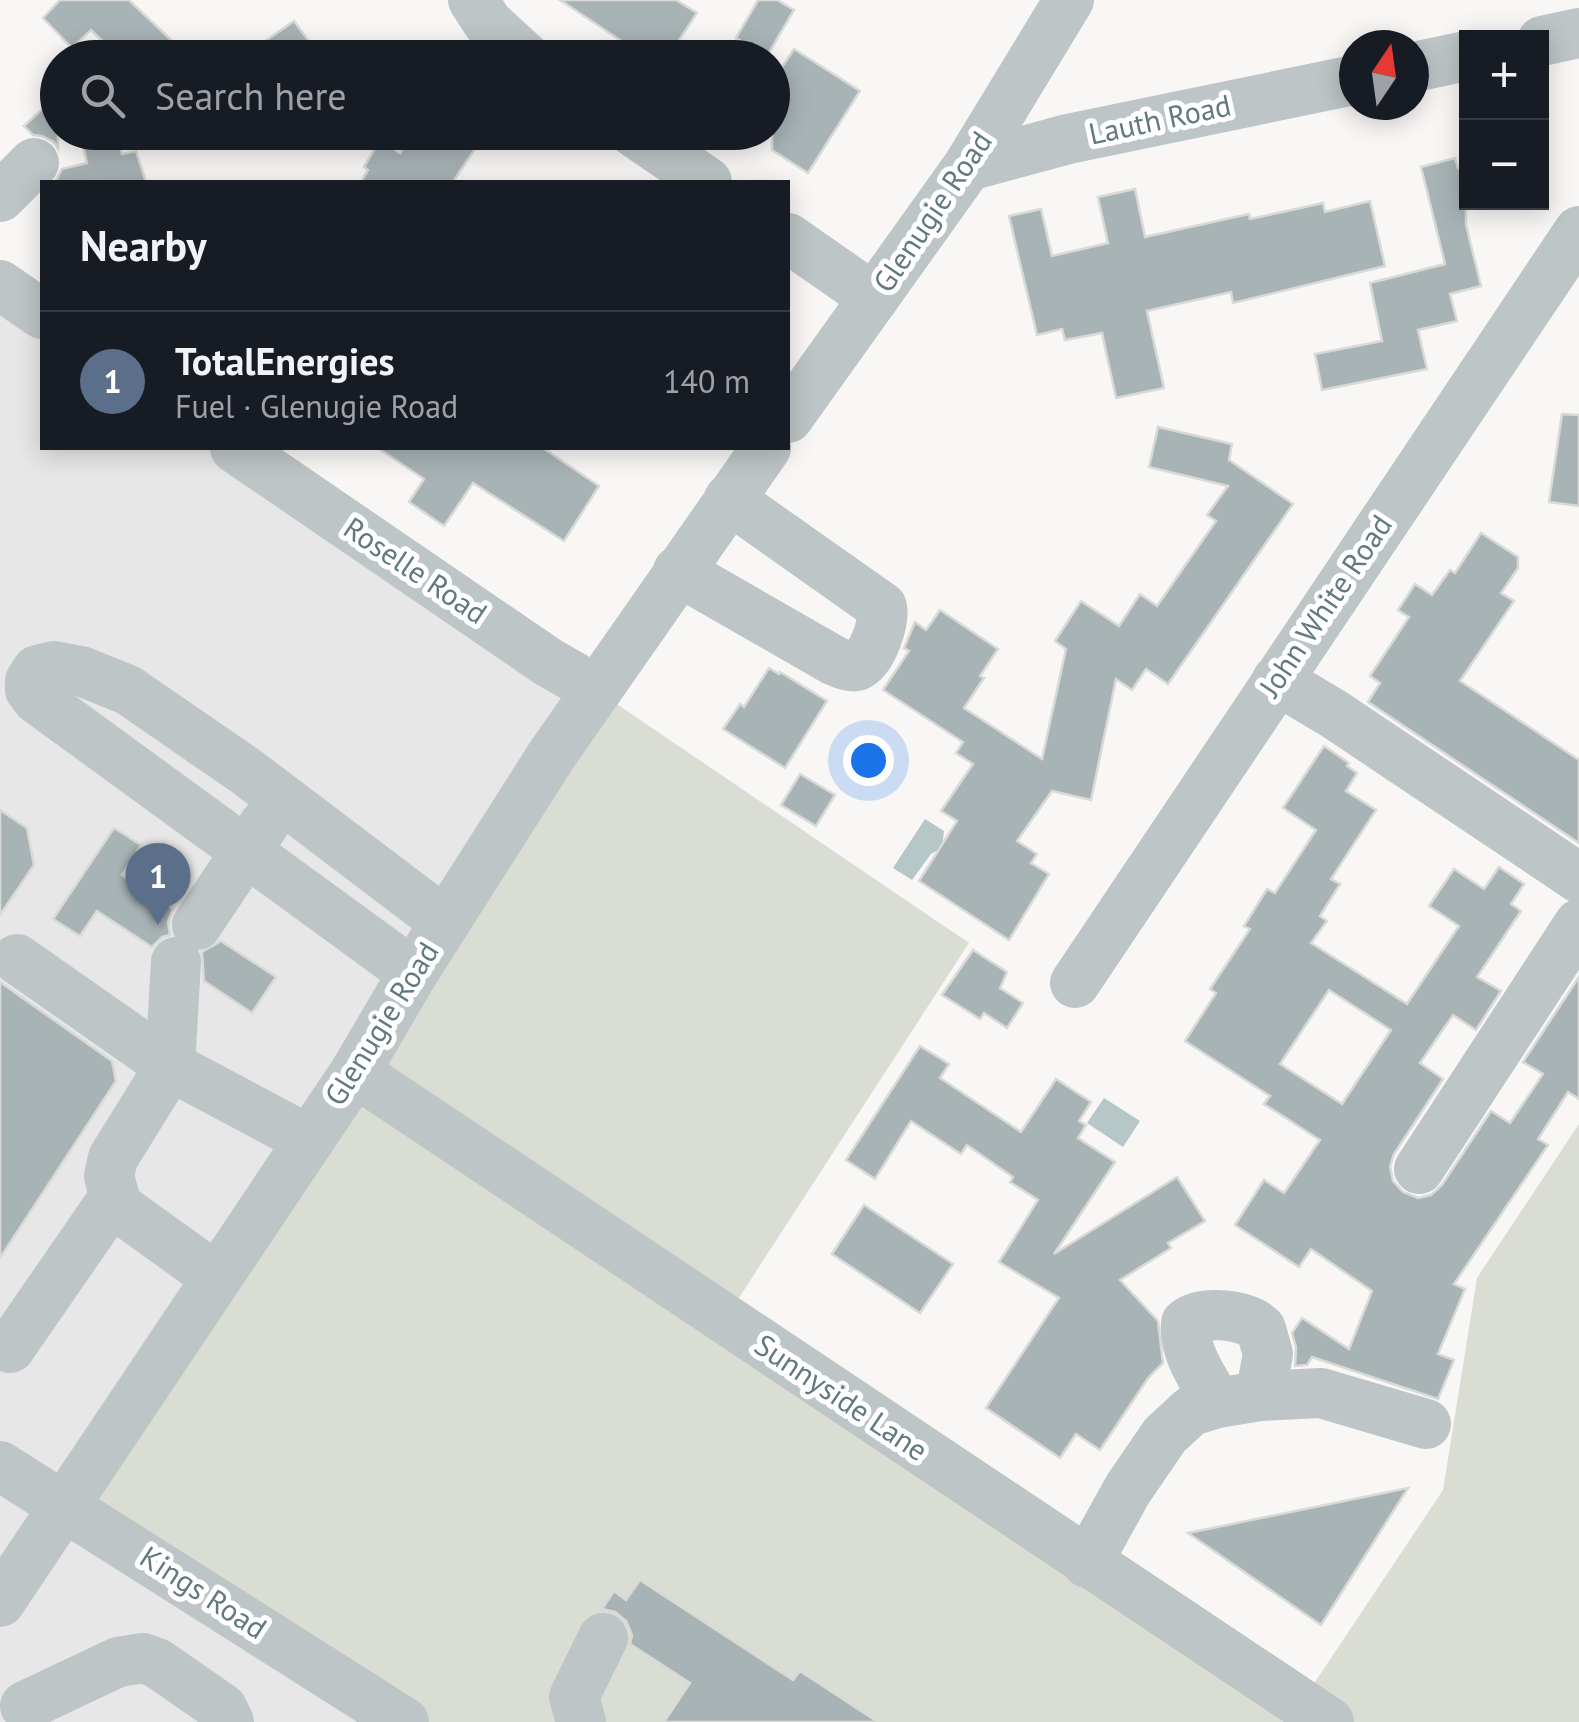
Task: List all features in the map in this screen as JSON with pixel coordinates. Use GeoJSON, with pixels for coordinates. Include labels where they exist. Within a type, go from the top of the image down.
{"type":"FeatureCollection","features":[{"type":"Feature","properties":{"kind":"street"},"geometry":{"type":"LineString","coordinates":[[473,0],[488,23],[506,40]]}},
{"type":"Feature","properties":{"kind":"street","name":"Glenugie Road"},"geometry":{"type":"LineString","coordinates":[[790,415],[968,166],[1068,0]]}},
{"type":"Feature","properties":{"kind":"street"},"geometry":{"type":"LineString","coordinates":[[1549,39],[1579,33]]}},
{"type":"Feature","properties":{"kind":"street"},"geometry":{"type":"LineString","coordinates":[[1429,65],[1459,58]]}},
{"type":"Feature","properties":{"kind":"street","name":"Lauth Road"},"geometry":{"type":"LineString","coordinates":[[968,166],[1068,140],[1339,83]]}},
{"type":"Feature","properties":{"kind":"street"},"geometry":{"type":"LineString","coordinates":[[660,150],[703,180]]}},
{"type":"Feature","properties":{"kind":"street","name":"John White Road"},"geometry":{"type":"LineString","coordinates":[[1075,982],[1579,231]]}},
{"type":"Feature","properties":{"kind":"street"},"geometry":{"type":"LineString","coordinates":[[790,239],[874,298]]}},
{"type":"Feature","properties":{"kind":"street"},"geometry":{"type":"LineString","coordinates":[[0,285],[40,313]]}},
{"type":"Feature","properties":{"kind":"street","name":"Roselle Road"},"geometry":{"type":"LineString","coordinates":[[238,450],[548,662],[597,690]]}},
{"type":"Feature","properties":{"kind":"street","name":"Glenugie Road"},"geometry":{"type":"LineString","coordinates":[[0,1602],[355,1072],[413,972],[597,690],[765,450]]}},
{"type":"Feature","properties":{"kind":"street"},"geometry":{"type":"LineString","coordinates":[[678,571],[833,660],[851,666],[864,659],[883,620],[882,606],[729,499]]}},
{"type":"Feature","properties":{"kind":"street"},"geometry":{"type":"LineString","coordinates":[[413,972],[37,699],[30,690],[30,681],[37,670],[54,666],[81,671],[128,690],[264,785],[446,922]]}},
{"type":"Feature","properties":{"kind":"street"},"geometry":{"type":"LineString","coordinates":[[1277,680],[1579,878]]}},
{"type":"Feature","properties":{"kind":"street"},"geometry":{"type":"LineString","coordinates":[[217,1278],[117,1206],[109,1176],[113,1158],[170,1066],[187,944],[230,836],[264,785]]}},
{"type":"Feature","properties":{"kind":"street"},"geometry":{"type":"LineString","coordinates":[[1419,1169],[1579,924]]}},
{"type":"Feature","properties":{"kind":"street"},"geometry":{"type":"LineString","coordinates":[[17,959],[170,1066],[309,1140]]}},
{"type":"Feature","properties":{"kind":"street","name":"Sunnyside Lane"},"geometry":{"type":"LineString","coordinates":[[355,1072],[1329,1722]]}},
{"type":"Feature","properties":{"kind":"street"},"geometry":{"type":"LineString","coordinates":[[10,1348],[113,1198]]}},
{"type":"Feature","properties":{"kind":"street"},"geometry":{"type":"LineString","coordinates":[[1086,1563],[1128,1489],[1165,1435],[1192,1411],[1239,1399],[1321,1392],[1426,1424]]}},
{"type":"Feature","properties":{"kind":"street","name":"Kings Road"},"geometry":{"type":"LineString","coordinates":[[0,1466],[404,1722]]}},
{"type":"Feature","properties":{"kind":"street"},"geometry":{"type":"LineString","coordinates":[[581,1722],[574,1697],[602,1638]]}},
{"type":"Feature","properties":{"kind":"street"},"geometry":{"type":"LineString","coordinates":[[14,1705],[118,1662],[143,1658],[222,1708],[230,1722]]}},
{"type":"Feature","properties":{"kind":"shaded area"},"geometry":{"type":"Polygon","coordinates":[[[0,287],[40,315],[40,450],[237,450],[596,690],[410,1722],[0,1722],[0,287]]]}},
{"type":"Feature","properties":{"kind":"shaded area"},"geometry":{"type":"Polygon","coordinates":[[[596,690],[969,943],[724,1321],[1301,1703],[1443,1490],[1477,1278],[1579,1124],[1579,1722],[410,1722],[62,1505],[596,690]]]}},
{"type":"Feature","properties":{"kind":"shaded area"},"geometry":{"type":"Polygon","coordinates":[[[925,819],[944,831],[942,848],[931,854],[912,880],[893,868],[925,819]]]}},
{"type":"Feature","properties":{"kind":"shaded area"},"geometry":{"type":"Polygon","coordinates":[[[1104,1098],[1140,1121],[1123,1147],[1087,1123],[1104,1098]]]}},
{"type":"Feature","properties":{"kind":"building"},"geometry":{"type":"Polygon","coordinates":[[[60,0],[129,0],[171,40],[101,40],[91,30],[80,40],[64,40],[43,18],[60,0]]]}},
{"type":"Feature","properties":{"kind":"building"},"geometry":{"type":"Polygon","coordinates":[[[560,0],[676,0],[697,13],[679,40],[620,40],[560,0]]]}},
{"type":"Feature","properties":{"kind":"building"},"geometry":{"type":"Polygon","coordinates":[[[758,0],[777,0],[794,10],[776,40],[736,38],[758,0]]]}},
{"type":"Feature","properties":{"kind":"building"},"geometry":{"type":"Polygon","coordinates":[[[294,21],[308,40],[267,40],[294,21]]]}},
{"type":"Feature","properties":{"kind":"building"},"geometry":{"type":"Polygon","coordinates":[[[794,49],[860,91],[808,173],[772,150],[790,150],[790,55],[794,49]]]}},
{"type":"Feature","properties":{"kind":"building"},"geometry":{"type":"Polygon","coordinates":[[[40,111],[40,136],[24,126],[40,111]]]}},
{"type":"Feature","properties":{"kind":"building"},"geometry":{"type":"Polygon","coordinates":[[[84,150],[121,150],[122,154],[136,151],[145,180],[56,180],[62,169],[87,163],[84,150]]]}},
{"type":"Feature","properties":{"kind":"building"},"geometry":{"type":"Polygon","coordinates":[[[374,150],[474,150],[454,180],[362,180],[368,170],[364,167],[374,150]]]}},
{"type":"Feature","properties":{"kind":"building"},"geometry":{"type":"Polygon","coordinates":[[[1455,158],[1459,168],[1459,210],[1466,210],[1481,286],[1450,294],[1457,321],[1418,330],[1427,369],[1322,390],[1315,354],[1382,341],[1370,283],[1445,264],[1421,167],[1455,158]]]}},
{"type":"Feature","properties":{"kind":"building"},"geometry":{"type":"Polygon","coordinates":[[[1135,189],[1145,237],[1249,214],[1250,219],[1323,203],[1325,212],[1370,201],[1385,266],[1233,303],[1231,292],[1147,311],[1164,388],[1116,398],[1102,333],[1065,340],[1062,329],[1037,335],[1009,216],[1041,209],[1052,256],[1108,243],[1098,197],[1135,189]]]}},
{"type":"Feature","properties":{"kind":"building"},"geometry":{"type":"Polygon","coordinates":[[[1562,414],[1579,415],[1579,506],[1549,502],[1562,414]]]}},
{"type":"Feature","properties":{"kind":"building"},"geometry":{"type":"Polygon","coordinates":[[[1158,427],[1232,444],[1229,460],[1293,504],[1168,684],[1146,669],[1132,690],[1116,679],[1091,800],[1052,791],[1017,841],[1037,854],[1031,863],[1049,874],[1009,940],[919,881],[957,821],[941,811],[973,764],[956,753],[963,742],[883,690],[909,651],[904,648],[915,622],[926,630],[940,610],[998,649],[964,708],[1042,759],[1066,649],[1055,641],[1081,601],[1119,626],[1140,594],[1157,606],[1216,521],[1207,515],[1228,486],[1149,467],[1158,427]]]}},
{"type":"Feature","properties":{"kind":"building"},"geometry":{"type":"Polygon","coordinates":[[[381,450],[546,450],[599,486],[564,541],[473,483],[444,526],[409,502],[424,479],[381,450]]]}},
{"type":"Feature","properties":{"kind":"building"},"geometry":{"type":"Polygon","coordinates":[[[1481,533],[1518,557],[1518,568],[1501,593],[1514,601],[1460,681],[1579,760],[1579,843],[1368,702],[1380,683],[1370,676],[1409,617],[1398,610],[1415,584],[1432,595],[1450,570],[1455,573],[1481,533]]]}},
{"type":"Feature","properties":{"kind":"building"},"geometry":{"type":"Polygon","coordinates":[[[769,668],[827,701],[785,768],[723,729],[740,704],[744,707],[769,668]]]}},
{"type":"Feature","properties":{"kind":"building"},"geometry":{"type":"Polygon","coordinates":[[[1324,746],[1357,773],[1346,791],[1376,810],[1331,879],[1340,884],[1320,916],[1327,921],[1311,943],[1407,1004],[1459,926],[1429,906],[1454,869],[1484,889],[1499,867],[1524,884],[1511,904],[1521,911],[1477,977],[1501,991],[1476,1030],[1453,1015],[1420,1063],[1443,1079],[1394,1154],[1390,1166],[1393,1181],[1403,1192],[1418,1198],[1431,1195],[1442,1185],[1491,1111],[1510,1123],[1543,1074],[1523,1062],[1579,977],[1579,1099],[1568,1092],[1538,1139],[1548,1145],[1454,1284],[1465,1289],[1438,1354],[1454,1360],[1438,1399],[1312,1357],[1307,1365],[1295,1366],[1292,1333],[1302,1318],[1349,1349],[1372,1291],[1311,1249],[1299,1267],[1235,1225],[1264,1180],[1284,1193],[1320,1140],[1264,1104],[1270,1096],[1185,1041],[1216,993],[1210,989],[1250,929],[1244,926],[1267,889],[1275,893],[1316,830],[1283,808],[1324,746]],[[1329,990],[1280,1064],[1342,1104],[1391,1030],[1329,990]]]}},
{"type":"Feature","properties":{"kind":"building"},"geometry":{"type":"Polygon","coordinates":[[[800,774],[835,795],[816,826],[781,805],[800,774]]]}},
{"type":"Feature","properties":{"kind":"building"},"geometry":{"type":"Polygon","coordinates":[[[0,810],[27,828],[34,865],[0,915],[0,810]]]}},
{"type":"Feature","properties":{"kind":"building"},"geometry":{"type":"Polygon","coordinates":[[[114,828],[141,845],[122,875],[173,909],[168,922],[170,935],[152,947],[97,911],[80,936],[53,919],[114,828]]]}},
{"type":"Feature","properties":{"kind":"building"},"geometry":{"type":"Polygon","coordinates":[[[221,941],[276,977],[252,1013],[204,981],[202,952],[221,941]]]}},
{"type":"Feature","properties":{"kind":"building"},"geometry":{"type":"Polygon","coordinates":[[[973,950],[1007,972],[1000,988],[1023,1003],[1007,1028],[984,1013],[980,1019],[942,995],[973,950]]]}},
{"type":"Feature","properties":{"kind":"building"},"geometry":{"type":"Polygon","coordinates":[[[0,982],[112,1061],[116,1081],[0,1258],[0,982]]]}},
{"type":"Feature","properties":{"kind":"building"},"geometry":{"type":"Polygon","coordinates":[[[920,1046],[949,1064],[940,1078],[1021,1132],[1056,1079],[1091,1102],[1079,1121],[1086,1125],[1078,1138],[1115,1162],[1054,1254],[1177,1177],[1205,1221],[1168,1243],[1171,1248],[1120,1280],[1158,1321],[1163,1363],[1148,1378],[1100,1450],[1076,1434],[1060,1458],[986,1408],[1059,1298],[999,1262],[1038,1200],[967,1145],[961,1154],[911,1121],[875,1179],[846,1160],[920,1046]]]}},
{"type":"Feature","properties":{"kind":"building"},"geometry":{"type":"Polygon","coordinates":[[[864,1205],[953,1264],[920,1313],[832,1254],[864,1205]]]}},
{"type":"Feature","properties":{"kind":"building"},"geometry":{"type":"Polygon","coordinates":[[[1408,1488],[1321,1625],[1188,1533],[1408,1488]]]}},
{"type":"Feature","properties":{"kind":"building"},"geometry":{"type":"Polygon","coordinates":[[[640,1580],[793,1680],[800,1671],[878,1722],[664,1722],[690,1683],[630,1644],[632,1635],[626,1621],[615,1612],[602,1609],[614,1591],[626,1600],[640,1580]]]}},
{"type":"Feature","properties":{"kind":"place","name":"TotalEnergies"},"geometry":{"type":"Point","coordinates":[158,925]}}]}
